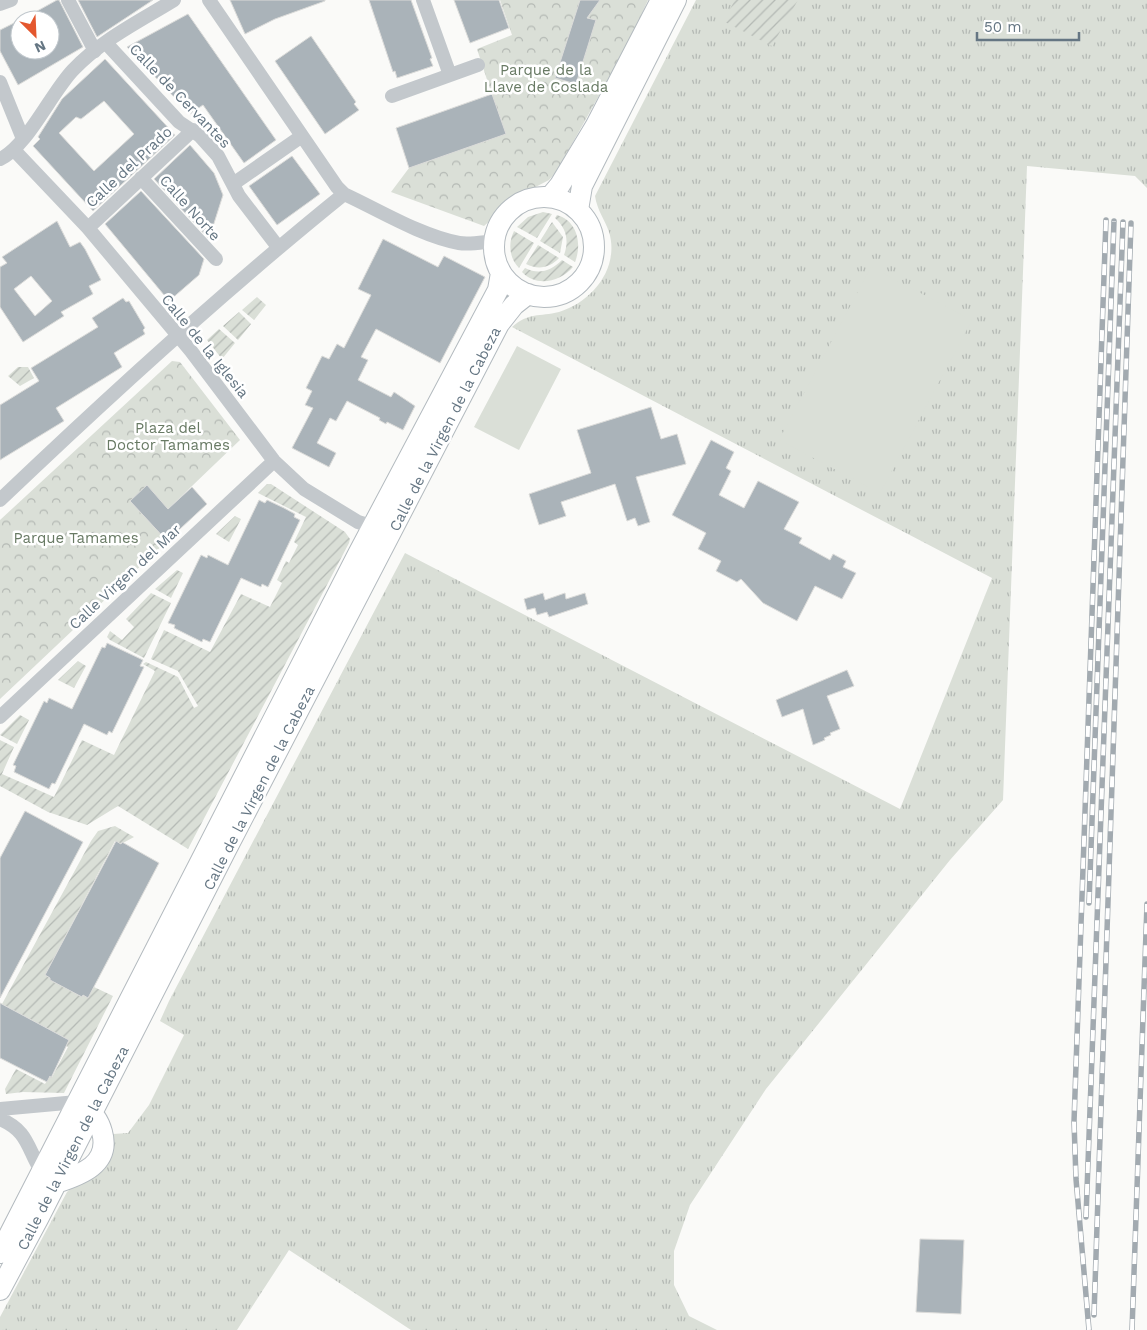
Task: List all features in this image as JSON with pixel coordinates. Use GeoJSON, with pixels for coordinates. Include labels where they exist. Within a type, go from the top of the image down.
{"type":"FeatureCollection","features":[{"type":"Feature","properties":{"kind":"main road"},"geometry":{"type":"LineString","coordinates":[[550,197],[560,185],[594,127],[661,0]]}},
{"type":"Feature","properties":{"kind":"main road"},"geometry":{"type":"LineString","coordinates":[[578,210],[582,186],[676,0]]}},
{"type":"Feature","properties":{"kind":"main road"},"geometry":{"type":"LineString","coordinates":[[536,197],[550,197],[565,201],[578,210],[592,231],[594,243],[593,255],[586,272],[575,286],[564,292],[540,297],[517,289],[501,273],[493,252],[494,241],[500,222],[510,209],[536,197]]}},
{"type":"Feature","properties":{"kind":"main road","name":"Calle de la Virgen de la Cabeza"},"geometry":{"type":"LineString","coordinates":[[0,1290],[49,1177],[373,525],[498,290],[501,273]]}},
{"type":"Feature","properties":{"kind":"main road","name":"Calle de la Virgen de la Cabeza"},"geometry":{"type":"LineString","coordinates":[[84,1107],[390,534],[499,324],[514,305],[528,294]]}},
{"type":"Feature","properties":{"kind":"main road"},"geometry":{"type":"LineString","coordinates":[[49,1177],[86,1171],[100,1160],[104,1141],[102,1130],[84,1107]]}},
{"type":"Feature","properties":{"kind":"main road","name":"Calle de la Virgen de la Cabeza"},"geometry":{"type":"LineString","coordinates":[[0,1253],[49,1177]]}},
{"type":"Feature","properties":{"kind":"street"},"geometry":{"type":"LineString","coordinates":[[0,4],[11,0]]}},
{"type":"Feature","properties":{"kind":"street","name":"Calle de Cervantes"},"geometry":{"type":"LineString","coordinates":[[68,0],[101,47],[179,122],[193,130],[218,156],[239,196],[278,248]]}},
{"type":"Feature","properties":{"kind":"street"},"geometry":{"type":"LineString","coordinates":[[0,159],[18,145],[57,88],[101,47],[174,0]]}},
{"type":"Feature","properties":{"kind":"street"},"geometry":{"type":"LineString","coordinates":[[209,0],[336,187],[344,194],[428,233],[452,241],[461,243],[494,241]]}},
{"type":"Feature","properties":{"kind":"street"},"geometry":{"type":"LineString","coordinates":[[423,0],[450,75]]}},
{"type":"Feature","properties":{"kind":"street"},"geometry":{"type":"LineString","coordinates":[[392,96],[478,65]]}},
{"type":"Feature","properties":{"kind":"street","name":"Calle de la Iglesia"},"geometry":{"type":"LineString","coordinates":[[0,82],[18,145],[177,337],[191,351],[274,461],[304,489],[358,522],[373,525],[390,534]]}},
{"type":"Feature","properties":{"kind":"street","name":"Calle del Prado"},"geometry":{"type":"LineString","coordinates":[[88,228],[193,130]]}},
{"type":"Feature","properties":{"kind":"street"},"geometry":{"type":"LineString","coordinates":[[233,184],[302,136]]}},
{"type":"Feature","properties":{"kind":"street","name":"Calle Norte"},"geometry":{"type":"LineString","coordinates":[[141,178],[216,259]]}},
{"type":"Feature","properties":{"kind":"street"},"geometry":{"type":"LineString","coordinates":[[1,498],[177,337],[278,248],[344,194]]}},
{"type":"Feature","properties":{"kind":"street","name":"Calle Virgen del Mar"},"geometry":{"type":"LineString","coordinates":[[0,717],[274,461]]}},
{"type":"Feature","properties":{"kind":"street"},"geometry":{"type":"LineString","coordinates":[[0,1109],[84,1107]]}},
{"type":"Feature","properties":{"kind":"street"},"geometry":{"type":"LineString","coordinates":[[0,1119],[14,1126],[25,1137],[49,1177]]}},
{"type":"Feature","properties":{"kind":"green space","name":"Parque de la Llave de Coslada"},"geometry":{"type":"Polygon","coordinates":[[[500,0],[648,0],[631,38],[557,171],[549,180],[518,196],[484,226],[391,192],[409,168],[492,95],[477,49],[512,35],[500,0]]]}},
{"type":"Feature","properties":{"kind":"green space"},"geometry":{"type":"Polygon","coordinates":[[[696,0],[1147,0],[1147,188],[1135,176],[1027,166],[1003,800],[950,860],[766,1089],[690,1205],[674,1251],[674,1285],[689,1316],[717,1330],[411,1330],[289,1250],[237,1330],[0,1330],[0,1317],[67,1192],[106,1167],[110,1159],[113,1134],[128,1133],[149,1105],[184,1035],[160,1021],[169,1001],[405,553],[900,809],[992,578],[512,327],[529,317],[559,312],[571,307],[592,292],[607,270],[611,245],[609,232],[597,206],[595,196],[696,0]]]}},
{"type":"Feature","properties":{"kind":"green space"},"geometry":{"type":"Polygon","coordinates":[[[735,0],[798,0],[772,46],[723,21],[735,0]]]}},
{"type":"Feature","properties":{"kind":"green space"},"geometry":{"type":"Polygon","coordinates":[[[543,212],[552,214],[537,238],[517,227],[528,217],[543,212]]]}},
{"type":"Feature","properties":{"kind":"green space"},"geometry":{"type":"Polygon","coordinates":[[[557,215],[570,222],[574,228],[578,241],[575,262],[564,255],[567,240],[562,226],[555,218],[557,215]]]}},
{"type":"Feature","properties":{"kind":"green space"},"geometry":{"type":"Polygon","coordinates":[[[552,222],[563,237],[560,253],[540,241],[552,222]]]}},
{"type":"Feature","properties":{"kind":"green space"},"geometry":{"type":"Polygon","coordinates":[[[514,231],[534,243],[519,268],[513,260],[510,250],[514,231]]]}},
{"type":"Feature","properties":{"kind":"green space"},"geometry":{"type":"Polygon","coordinates":[[[538,245],[559,258],[552,264],[544,267],[526,264],[538,245]]]}},
{"type":"Feature","properties":{"kind":"green space"},"geometry":{"type":"Polygon","coordinates":[[[562,260],[573,267],[556,279],[549,281],[535,280],[522,272],[525,268],[545,271],[554,267],[562,260]]]}},
{"type":"Feature","properties":{"kind":"green space"},"geometry":{"type":"Polygon","coordinates":[[[871,267],[972,320],[880,493],[779,440],[871,267]]]}},
{"type":"Feature","properties":{"kind":"green space"},"geometry":{"type":"Polygon","coordinates":[[[257,297],[266,305],[254,320],[242,310],[257,297]]]}},
{"type":"Feature","properties":{"kind":"green space"},"geometry":{"type":"Polygon","coordinates":[[[239,312],[251,324],[238,340],[223,326],[239,312]]]}},
{"type":"Feature","properties":{"kind":"green space"},"geometry":{"type":"Polygon","coordinates":[[[219,329],[235,343],[222,359],[207,340],[219,329]]]}},
{"type":"Feature","properties":{"kind":"green space"},"geometry":{"type":"Polygon","coordinates":[[[517,346],[561,369],[519,450],[474,427],[517,346]]]}},
{"type":"Feature","properties":{"kind":"green space","name":"Parque Tamames"},"geometry":{"type":"Polygon","coordinates":[[[172,361],[180,362],[240,440],[168,509],[147,486],[130,501],[167,541],[0,699],[0,520],[172,361]]]}},
{"type":"Feature","properties":{"kind":"green space"},"geometry":{"type":"Polygon","coordinates":[[[18,367],[28,367],[34,378],[20,386],[8,376],[18,367]]]}},
{"type":"Feature","properties":{"kind":"green space"},"geometry":{"type":"Polygon","coordinates":[[[267,484],[271,484],[345,532],[350,539],[188,849],[118,806],[87,825],[48,812],[0,786],[0,740],[14,747],[2,774],[54,797],[82,740],[114,755],[155,671],[143,664],[146,662],[178,677],[194,708],[198,706],[178,671],[151,659],[164,630],[210,652],[241,594],[270,607],[282,583],[277,580],[286,561],[289,563],[298,545],[294,542],[306,517],[258,493],[267,484]]]}},
{"type":"Feature","properties":{"kind":"green space"},"geometry":{"type":"Polygon","coordinates":[[[235,516],[241,519],[229,542],[216,534],[235,516]]]}},
{"type":"Feature","properties":{"kind":"green space"},"geometry":{"type":"Polygon","coordinates":[[[177,570],[183,573],[171,598],[155,589],[177,570]]]}},
{"type":"Feature","properties":{"kind":"green space"},"geometry":{"type":"Polygon","coordinates":[[[151,593],[171,603],[144,658],[107,637],[110,631],[122,640],[134,627],[126,619],[151,593]]]}},
{"type":"Feature","properties":{"kind":"green space"},"geometry":{"type":"Polygon","coordinates":[[[78,661],[86,666],[74,688],[58,680],[78,661]]]}},
{"type":"Feature","properties":{"kind":"green space"},"geometry":{"type":"Polygon","coordinates":[[[20,715],[29,720],[17,744],[0,735],[20,715]]]}},
{"type":"Feature","properties":{"kind":"green space"},"geometry":{"type":"Polygon","coordinates":[[[115,826],[134,837],[121,844],[115,841],[45,975],[50,980],[82,997],[94,987],[113,996],[64,1093],[23,1092],[6,1094],[5,1089],[16,1069],[45,1084],[50,1076],[52,1077],[68,1047],[66,1046],[69,1040],[2,1004],[91,841],[98,831],[115,826]]]}},
{"type":"Feature","properties":{"kind":"building"},"geometry":{"type":"Polygon","coordinates":[[[59,0],[83,47],[18,85],[0,51],[0,30],[10,25],[10,60],[60,60],[60,10],[39,10],[59,0]]]}},
{"type":"Feature","properties":{"kind":"building"},"geometry":{"type":"Polygon","coordinates":[[[78,0],[153,0],[97,37],[78,0]]]}},
{"type":"Feature","properties":{"kind":"building"},"geometry":{"type":"Polygon","coordinates":[[[230,0],[325,1],[275,19],[245,34],[230,0]]]}},
{"type":"Feature","properties":{"kind":"building"},"geometry":{"type":"Polygon","coordinates":[[[369,0],[411,0],[432,58],[430,59],[433,66],[397,78],[395,71],[393,72],[369,0]]]}},
{"type":"Feature","properties":{"kind":"building"},"geometry":{"type":"Polygon","coordinates":[[[454,0],[499,0],[509,28],[470,43],[454,0]]]}},
{"type":"Feature","properties":{"kind":"building"},"geometry":{"type":"Polygon","coordinates":[[[580,0],[600,0],[587,18],[596,20],[576,84],[555,78],[580,0]]]}},
{"type":"Feature","properties":{"kind":"building"},"geometry":{"type":"Polygon","coordinates":[[[188,14],[276,140],[244,163],[203,105],[190,114],[127,47],[188,14]]]}},
{"type":"Feature","properties":{"kind":"building"},"geometry":{"type":"Polygon","coordinates":[[[311,36],[356,102],[354,104],[359,110],[325,134],[275,61],[311,36]]]}},
{"type":"Feature","properties":{"kind":"building"},"geometry":{"type":"Polygon","coordinates":[[[105,59],[175,135],[93,211],[33,146],[40,139],[38,137],[62,99],[105,59]],[[104,101],[81,119],[76,117],[59,133],[94,171],[134,134],[104,101]]]}},
{"type":"Feature","properties":{"kind":"building"},"geometry":{"type":"Polygon","coordinates":[[[492,94],[506,134],[409,168],[396,128],[492,94]]]}},
{"type":"Feature","properties":{"kind":"building"},"geometry":{"type":"Polygon","coordinates":[[[190,145],[214,173],[223,195],[209,239],[154,179],[190,145]]]}},
{"type":"Feature","properties":{"kind":"building"},"geometry":{"type":"Polygon","coordinates":[[[292,156],[320,194],[277,225],[249,186],[292,156]]]}},
{"type":"Feature","properties":{"kind":"building"},"geometry":{"type":"Polygon","coordinates":[[[141,191],[204,259],[199,275],[169,301],[105,224],[141,191]]]}},
{"type":"Feature","properties":{"kind":"building"},"geometry":{"type":"Polygon","coordinates":[[[57,221],[70,247],[80,242],[101,280],[89,286],[93,294],[61,312],[64,316],[23,342],[0,307],[0,267],[7,263],[2,257],[57,221]],[[31,276],[14,289],[35,316],[52,301],[31,276]]]}},
{"type":"Feature","properties":{"kind":"building"},"geometry":{"type":"Polygon","coordinates":[[[383,239],[438,267],[444,256],[485,277],[440,363],[376,329],[361,357],[368,360],[358,380],[391,397],[394,392],[415,406],[403,430],[387,422],[386,424],[379,420],[380,418],[347,401],[336,421],[330,418],[317,443],[336,453],[329,467],[292,448],[313,408],[305,405],[312,391],[306,388],[322,356],[329,359],[337,344],[344,348],[371,295],[358,289],[383,239]]]}},
{"type":"Feature","properties":{"kind":"building"},"geometry":{"type":"Polygon","coordinates":[[[123,298],[126,302],[129,301],[145,328],[143,330],[145,334],[114,353],[122,367],[56,408],[64,421],[0,460],[0,405],[39,381],[31,368],[98,327],[92,318],[123,298]]]}},
{"type":"Feature","properties":{"kind":"building"},"geometry":{"type":"Polygon","coordinates":[[[651,407],[661,439],[677,434],[686,464],[636,477],[650,522],[638,526],[635,518],[627,521],[615,484],[561,502],[566,516],[539,525],[529,494],[591,473],[577,430],[651,407]]]}},
{"type":"Feature","properties":{"kind":"building"},"geometry":{"type":"Polygon","coordinates":[[[711,440],[734,452],[726,468],[731,471],[719,495],[744,508],[758,481],[799,502],[784,529],[802,538],[799,543],[830,560],[833,554],[846,561],[843,567],[856,573],[842,599],[815,586],[797,621],[763,603],[741,579],[737,582],[716,571],[721,561],[698,549],[706,533],[672,515],[711,440]]]}},
{"type":"Feature","properties":{"kind":"building"},"geometry":{"type":"Polygon","coordinates":[[[147,485],[168,509],[192,487],[207,504],[167,541],[130,501],[147,485]]]}},
{"type":"Feature","properties":{"kind":"building"},"geometry":{"type":"Polygon","coordinates":[[[259,500],[265,503],[267,500],[284,508],[295,514],[294,517],[300,520],[268,587],[262,584],[261,587],[241,578],[210,642],[203,639],[202,642],[174,628],[175,625],[168,623],[201,555],[207,558],[208,555],[228,565],[259,500]]]}},
{"type":"Feature","properties":{"kind":"building"},"geometry":{"type":"Polygon","coordinates":[[[543,593],[545,600],[565,593],[566,599],[585,593],[588,604],[549,617],[547,612],[537,615],[535,608],[527,610],[524,599],[543,593]]]}},
{"type":"Feature","properties":{"kind":"building"},"geometry":{"type":"Polygon","coordinates":[[[107,643],[143,660],[140,666],[144,667],[112,733],[109,731],[107,735],[84,724],[55,784],[52,783],[49,789],[14,772],[16,766],[13,765],[44,701],[47,703],[49,698],[72,709],[102,647],[105,648],[107,643]]]}},
{"type":"Feature","properties":{"kind":"building"},"geometry":{"type":"Polygon","coordinates":[[[847,670],[854,686],[827,696],[840,729],[830,733],[831,735],[824,738],[825,740],[813,745],[803,709],[782,717],[776,700],[847,670]]]}},
{"type":"Feature","properties":{"kind":"building"},"geometry":{"type":"Polygon","coordinates":[[[25,811],[83,842],[0,998],[0,858],[25,811]]]}},
{"type":"Feature","properties":{"kind":"building"},"geometry":{"type":"Polygon","coordinates":[[[116,841],[121,844],[122,842],[159,863],[88,998],[83,995],[82,997],[50,980],[45,975],[116,841]]]}},
{"type":"Feature","properties":{"kind":"building"},"geometry":{"type":"Polygon","coordinates":[[[0,1003],[69,1040],[51,1078],[50,1076],[47,1082],[0,1058],[0,1003]]]}},
{"type":"Feature","properties":{"kind":"building"},"geometry":{"type":"Polygon","coordinates":[[[920,1239],[964,1240],[961,1314],[916,1312],[920,1239]]]}},
{"type":"Feature","properties":{"kind":"railway"},"geometry":{"type":"LineString","coordinates":[[1089,1330],[1076,1179],[1074,1122],[1106,220]]}},
{"type":"Feature","properties":{"kind":"railway"},"geometry":{"type":"LineString","coordinates":[[1089,903],[1114,221]]}},
{"type":"Feature","properties":{"kind":"railway"},"geometry":{"type":"LineString","coordinates":[[1086,1217],[1123,222]]}},
{"type":"Feature","properties":{"kind":"railway"},"geometry":{"type":"LineString","coordinates":[[1094,1315],[1131,223]]}},
{"type":"Feature","properties":{"kind":"railway"},"geometry":{"type":"LineString","coordinates":[[1132,1330],[1147,904]]}},
{"type":"Feature","properties":{"kind":"park label","name":"Plaza del Doctor Tamames"},"geometry":{"type":"Point","coordinates":[168,436]}}]}
